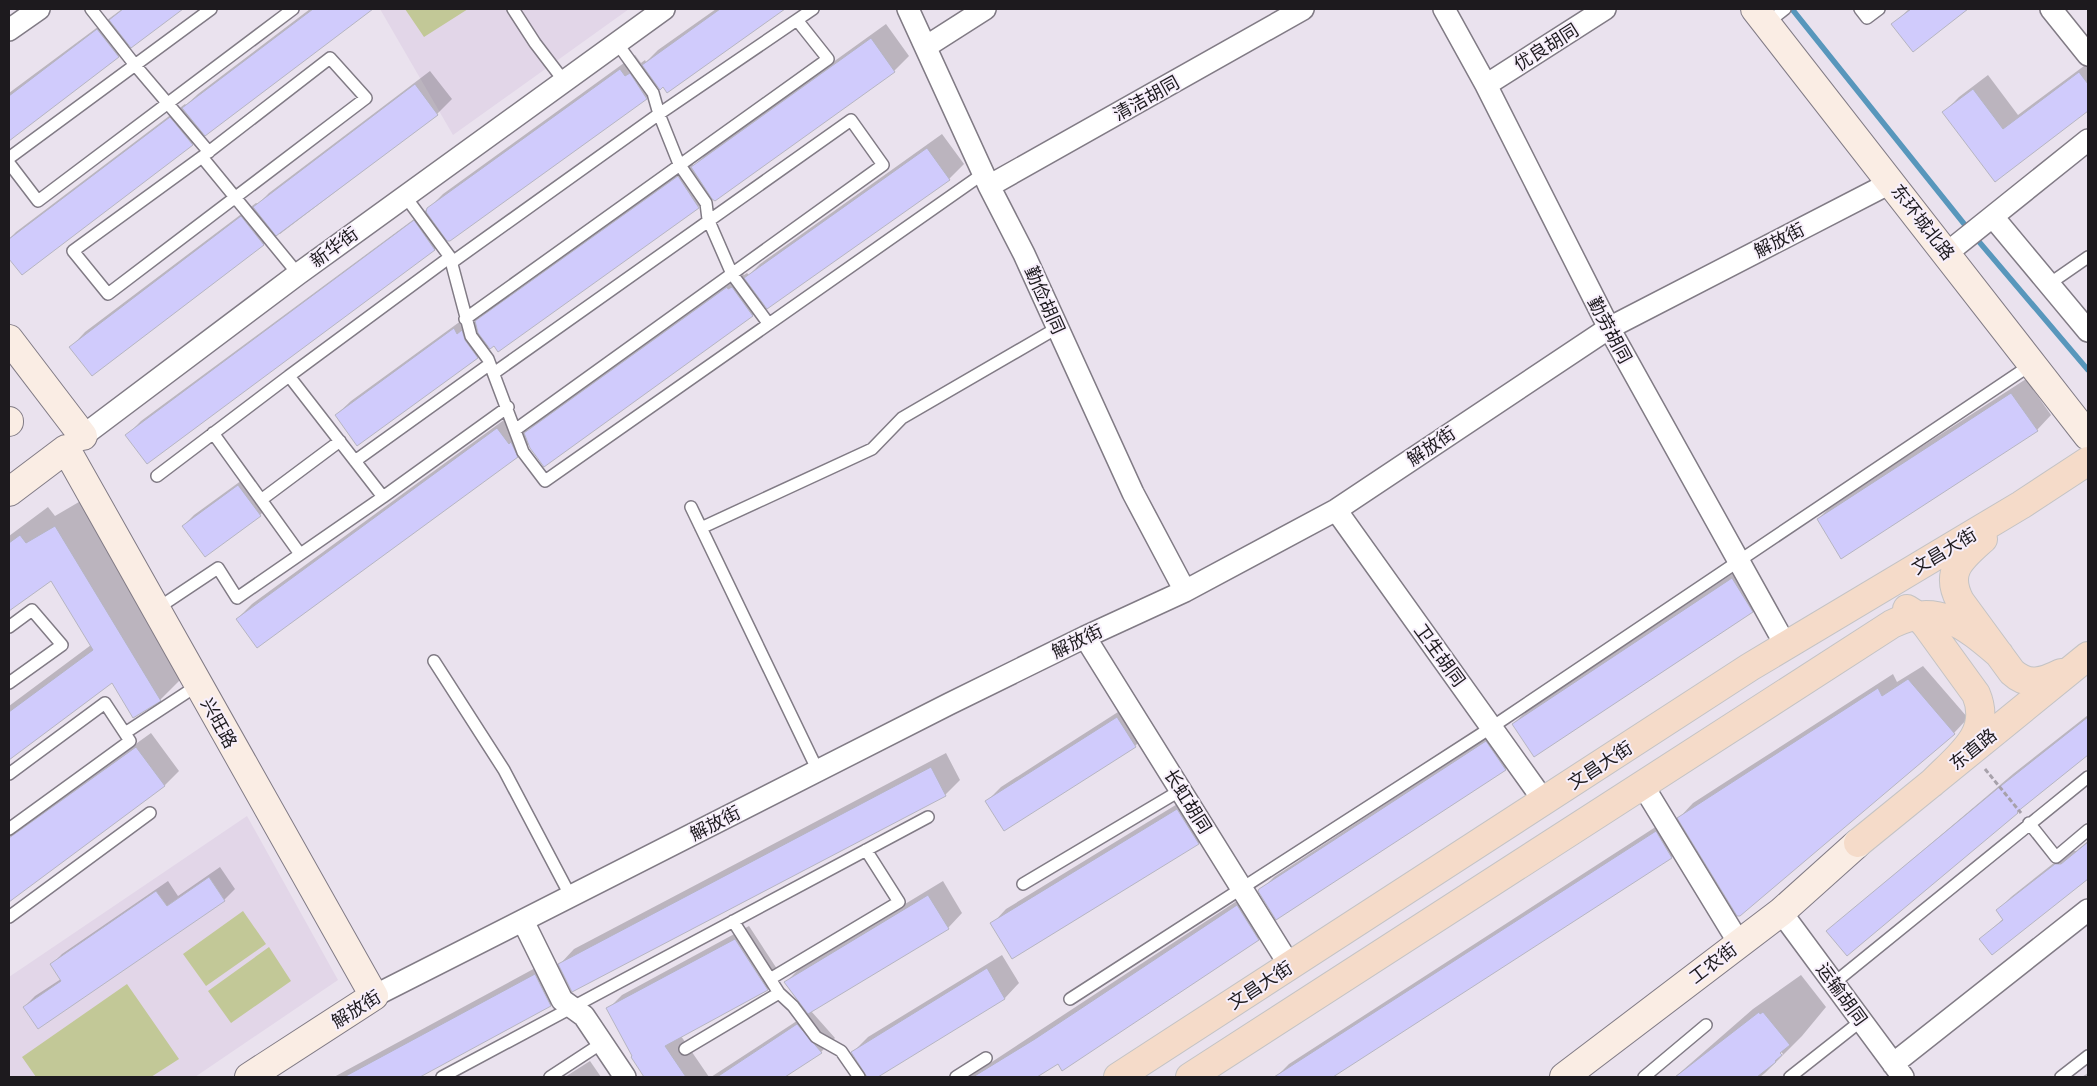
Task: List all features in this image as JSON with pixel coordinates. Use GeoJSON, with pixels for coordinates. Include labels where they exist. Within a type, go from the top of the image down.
{"type":"FeatureCollection","features":[{"type":"Feature","properties":{"kind":"main road","name":"文昌大街"},"geometry":{"type":"LineString","coordinates":[[1118,1077],[1750,668],[2022,505],[2088,461]]}},
{"type":"Feature","properties":{"kind":"main road"},"geometry":{"type":"LineString","coordinates":[[2022,505],[1960,561],[1955,570],[1954,581],[1960,601],[2012,672],[2027,682],[2046,680],[2082,661]]}},
{"type":"Feature","properties":{"kind":"main road"},"geometry":{"type":"LineString","coordinates":[[1750,668],[1884,608],[1908,609],[1918,616],[1976,694],[1981,705],[1982,717],[1973,740],[1932,783]]}},
{"type":"Feature","properties":{"kind":"main road"},"geometry":{"type":"LineString","coordinates":[[1190,1077],[1858,645],[1904,618],[1936,615],[1952,619],[1966,627],[1999,654]]}},
{"type":"Feature","properties":{"kind":"main road","name":"东直路"},"geometry":{"type":"LineString","coordinates":[[1858,843],[2082,661]]}},
{"type":"Feature","properties":{"kind":"street"},"geometry":{"type":"LineString","coordinates":[[9,30],[39,9]]}},
{"type":"Feature","properties":{"kind":"street","name":"新华街"},"geometry":{"type":"LineString","coordinates":[[9,492],[298,274],[664,9]]}},
{"type":"Feature","properties":{"kind":"street","name":"勤俭胡同"},"geometry":{"type":"LineString","coordinates":[[908,9],[927,46],[987,180],[1024,254],[1132,493],[1185,591]]}},
{"type":"Feature","properties":{"kind":"street"},"geometry":{"type":"LineString","coordinates":[[927,46],[985,9]]}},
{"type":"Feature","properties":{"kind":"street","name":"清洁胡同"},"geometry":{"type":"LineString","coordinates":[[987,180],[1303,9]]}},
{"type":"Feature","properties":{"kind":"street","name":"勤劳胡同"},"geometry":{"type":"LineString","coordinates":[[1444,9],[1486,85],[1608,328],[1786,646]]}},
{"type":"Feature","properties":{"kind":"street","name":"优良胡同"},"geometry":{"type":"LineString","coordinates":[[1486,85],[1605,9]]}},
{"type":"Feature","properties":{"kind":"street"},"geometry":{"type":"LineString","coordinates":[[2051,9],[2088,55]]}},
{"type":"Feature","properties":{"kind":"street","name":"东环城北路"},"geometry":{"type":"LineString","coordinates":[[1773,13],[1892,182],[1971,234],[2033,364],[2088,436]]}},
{"type":"Feature","properties":{"kind":"street"},"geometry":{"type":"LineString","coordinates":[[2088,140],[1971,234],[2048,284],[2088,331]]}},
{"type":"Feature","properties":{"kind":"street","name":"解放街"},"geometry":{"type":"LineString","coordinates":[[262,1073],[374,996],[1086,637],[1185,591],[1336,510],[1608,328],[1892,182]]}},
{"type":"Feature","properties":{"kind":"street","name":"兴旺路"},"geometry":{"type":"LineString","coordinates":[[9,339],[74,442],[156,610],[374,996]]}},
{"type":"Feature","properties":{"kind":"street","name":"卫生胡同"},"geometry":{"type":"LineString","coordinates":[[1336,510],[1544,801]]}},
{"type":"Feature","properties":{"kind":"street","name":"长虹胡同"},"geometry":{"type":"LineString","coordinates":[[1086,637],[1290,966]]}},
{"type":"Feature","properties":{"kind":"street"},"geometry":{"type":"LineString","coordinates":[[1642,784],[1740,943]]}},
{"type":"Feature","properties":{"kind":"street","name":"工农街"},"geometry":{"type":"LineString","coordinates":[[1564,1077],[1782,912],[1858,843]]}},
{"type":"Feature","properties":{"kind":"street"},"geometry":{"type":"LineString","coordinates":[[1898,1071],[2088,910]]}},
{"type":"Feature","properties":{"kind":"street","name":"运输胡同"},"geometry":{"type":"LineString","coordinates":[[1782,912],[1898,1071]]}},
{"type":"Feature","properties":{"kind":"street"},"geometry":{"type":"LineString","coordinates":[[523,921],[562,1000],[584,1016],[625,1077]]}},
{"type":"Feature","properties":{"kind":"lane"},"geometry":{"type":"LineString","coordinates":[[91,9],[168,104],[235,198],[298,274]]}},
{"type":"Feature","properties":{"kind":"lane"},"geometry":{"type":"LineString","coordinates":[[9,158],[211,9]]}},
{"type":"Feature","properties":{"kind":"lane"},"geometry":{"type":"LineString","coordinates":[[9,162],[38,201],[293,9]]}},
{"type":"Feature","properties":{"kind":"lane"},"geometry":{"type":"LineString","coordinates":[[513,9],[535,43],[564,81]]}},
{"type":"Feature","properties":{"kind":"lane"},"geometry":{"type":"LineString","coordinates":[[157,476],[289,376],[450,260],[658,114],[813,9]]}},
{"type":"Feature","properties":{"kind":"lane"},"geometry":{"type":"LineString","coordinates":[[1860,9],[1868,18],[1879,9]]}},
{"type":"Feature","properties":{"kind":"lane"},"geometry":{"type":"LineString","coordinates":[[465,319],[679,164],[828,60],[797,20]]}},
{"type":"Feature","properties":{"kind":"lane"},"geometry":{"type":"LineString","coordinates":[[617,43],[653,93],[658,114],[679,164],[706,204],[708,219],[732,274],[768,323]]}},
{"type":"Feature","properties":{"kind":"lane"},"geometry":{"type":"LineString","coordinates":[[330,58],[366,98],[108,294],[73,251],[205,155],[330,58]]}},
{"type":"Feature","properties":{"kind":"lane"},"geometry":{"type":"LineString","coordinates":[[355,461],[851,120],[883,165],[515,430]]}},
{"type":"Feature","properties":{"kind":"lane"},"geometry":{"type":"LineString","coordinates":[[405,196],[450,260],[471,336],[492,368],[508,407],[523,452],[545,481],[768,323],[987,180]]}},
{"type":"Feature","properties":{"kind":"lane"},"geometry":{"type":"LineString","coordinates":[[2048,284],[2088,258]]}},
{"type":"Feature","properties":{"kind":"lane"},"geometry":{"type":"LineString","coordinates":[[701,528],[872,449],[902,418],[1058,328]]}},
{"type":"Feature","properties":{"kind":"lane"},"geometry":{"type":"LineString","coordinates":[[1070,999],[1242,890],[1492,727],[2033,364]]}},
{"type":"Feature","properties":{"kind":"lane"},"geometry":{"type":"LineString","coordinates":[[289,376],[383,496]]}},
{"type":"Feature","properties":{"kind":"lane"},"geometry":{"type":"LineString","coordinates":[[156,610],[218,568],[237,598],[508,407]]}},
{"type":"Feature","properties":{"kind":"lane"},"geometry":{"type":"LineString","coordinates":[[213,433],[300,554]]}},
{"type":"Feature","properties":{"kind":"lane"},"geometry":{"type":"LineString","coordinates":[[261,500],[340,441]]}},
{"type":"Feature","properties":{"kind":"lane"},"geometry":{"type":"LineString","coordinates":[[691,507],[818,771]]}},
{"type":"Feature","properties":{"kind":"lane"},"geometry":{"type":"LineString","coordinates":[[9,627],[32,610],[62,645],[9,684]]}},
{"type":"Feature","properties":{"kind":"lane"},"geometry":{"type":"LineString","coordinates":[[434,661],[504,770],[571,897]]}},
{"type":"Feature","properties":{"kind":"lane"},"geometry":{"type":"LineString","coordinates":[[125,733],[198,685]]}},
{"type":"Feature","properties":{"kind":"lane"},"geometry":{"type":"LineString","coordinates":[[9,774],[105,703],[130,741],[9,829]]}},
{"type":"Feature","properties":{"kind":"lane"},"geometry":{"type":"LineString","coordinates":[[1834,983],[2088,777]]}},
{"type":"Feature","properties":{"kind":"lane"},"geometry":{"type":"LineString","coordinates":[[1023,884],[1181,790]]}},
{"type":"Feature","properties":{"kind":"lane"},"geometry":{"type":"LineString","coordinates":[[9,917],[150,813]]}},
{"type":"Feature","properties":{"kind":"lane"},"geometry":{"type":"LineString","coordinates":[[442,1077],[928,817]]}},
{"type":"Feature","properties":{"kind":"lane"},"geometry":{"type":"LineString","coordinates":[[2030,823],[2056,857],[2088,830]]}},
{"type":"Feature","properties":{"kind":"lane"},"geometry":{"type":"LineString","coordinates":[[770,979],[899,902],[866,850]]}},
{"type":"Feature","properties":{"kind":"lane"},"geometry":{"type":"LineString","coordinates":[[734,921],[779,993],[793,1006],[816,1037],[840,1051],[859,1077]]}},
{"type":"Feature","properties":{"kind":"lane"},"geometry":{"type":"LineString","coordinates":[[685,1049],[779,993]]}},
{"type":"Feature","properties":{"kind":"lane"},"geometry":{"type":"LineString","coordinates":[[1790,1077],[1861,1021]]}},
{"type":"Feature","properties":{"kind":"lane"},"geometry":{"type":"LineString","coordinates":[[1644,1077],[1706,1025]]}},
{"type":"Feature","properties":{"kind":"lane"},"geometry":{"type":"LineString","coordinates":[[550,1077],[602,1043]]}},
{"type":"Feature","properties":{"kind":"lane"},"geometry":{"type":"LineString","coordinates":[[2061,1077],[2088,1056]]}},
{"type":"Feature","properties":{"kind":"lane"},"geometry":{"type":"LineString","coordinates":[[956,1077],[986,1058]]}},
{"type":"Feature","properties":{"kind":"path"},"geometry":{"type":"LineString","coordinates":[[1971,751],[2030,823]]}},
{"type":"Feature","properties":{"kind":"shaded area"},"geometry":{"type":"Polygon","coordinates":[[[380,9],[629,9],[453,135],[380,9]]]}},
{"type":"Feature","properties":{"kind":"shaded area"},"geometry":{"type":"Polygon","coordinates":[[[247,816],[338,980],[195,1077],[9,1077],[9,977],[247,816]]]}},
{"type":"Feature","properties":{"kind":"green space"},"geometry":{"type":"Polygon","coordinates":[[[405,9],[468,9],[424,37],[405,9]]]}},
{"type":"Feature","properties":{"kind":"green space"},"geometry":{"type":"Polygon","coordinates":[[[243,911],[266,944],[206,986],[183,954],[243,911]]]}},
{"type":"Feature","properties":{"kind":"green space"},"geometry":{"type":"Polygon","coordinates":[[[269,947],[291,981],[231,1023],[208,991],[269,947]]]}},
{"type":"Feature","properties":{"kind":"green space"},"geometry":{"type":"Polygon","coordinates":[[[127,984],[179,1059],[151,1077],[36,1077],[22,1057],[127,984]]]}},
{"type":"Feature","properties":{"kind":"building"},"geometry":{"type":"Polygon","coordinates":[[[123,9],[183,9],[131,48],[109,20],[123,9]]]}},
{"type":"Feature","properties":{"kind":"building"},"geometry":{"type":"Polygon","coordinates":[[[313,9],[373,9],[205,136],[182,108],[313,9]]]}},
{"type":"Feature","properties":{"kind":"building"},"geometry":{"type":"Polygon","coordinates":[[[720,9],[785,9],[667,93],[663,87],[660,90],[642,65],[720,9]]]}},
{"type":"Feature","properties":{"kind":"building"},"geometry":{"type":"Polygon","coordinates":[[[1911,9],[1968,9],[1913,52],[1891,24],[1911,9]]]}},
{"type":"Feature","properties":{"kind":"building"},"geometry":{"type":"Polygon","coordinates":[[[97,29],[119,57],[9,141],[9,96],[97,29]]]}},
{"type":"Feature","properties":{"kind":"building"},"geometry":{"type":"Polygon","coordinates":[[[871,38],[895,72],[715,201],[712,199],[691,167],[871,38]]]}},
{"type":"Feature","properties":{"kind":"building"},"geometry":{"type":"Polygon","coordinates":[[[620,69],[625,76],[630,73],[647,99],[450,241],[447,241],[426,212],[427,208],[620,69]]]}},
{"type":"Feature","properties":{"kind":"building"},"geometry":{"type":"Polygon","coordinates":[[[2079,72],[2088,84],[2088,111],[1995,182],[1942,112],[1973,89],[2003,129],[2079,72]]]}},
{"type":"Feature","properties":{"kind":"building"},"geometry":{"type":"Polygon","coordinates":[[[415,84],[438,115],[276,236],[253,207],[415,84]]]}},
{"type":"Feature","properties":{"kind":"building"},"geometry":{"type":"Polygon","coordinates":[[[170,117],[193,145],[22,275],[9,259],[9,239],[170,117]]]}},
{"type":"Feature","properties":{"kind":"building"},"geometry":{"type":"Polygon","coordinates":[[[927,148],[950,180],[767,309],[744,278],[927,148]]]}},
{"type":"Feature","properties":{"kind":"building"},"geometry":{"type":"Polygon","coordinates":[[[678,176],[699,208],[498,352],[494,346],[490,349],[478,333],[475,321],[678,176]]]}},
{"type":"Feature","properties":{"kind":"building"},"geometry":{"type":"Polygon","coordinates":[[[241,216],[264,245],[92,376],[69,347],[241,216]]]}},
{"type":"Feature","properties":{"kind":"building"},"geometry":{"type":"Polygon","coordinates":[[[414,220],[435,250],[147,464],[125,435],[414,220]]]}},
{"type":"Feature","properties":{"kind":"building"},"geometry":{"type":"Polygon","coordinates":[[[727,287],[728,289],[732,287],[753,316],[544,467],[530,448],[524,433],[727,287]]]}},
{"type":"Feature","properties":{"kind":"building"},"geometry":{"type":"Polygon","coordinates":[[[454,328],[457,334],[462,330],[465,340],[478,358],[357,446],[335,415],[454,328]]]}},
{"type":"Feature","properties":{"kind":"building"},"geometry":{"type":"Polygon","coordinates":[[[2011,393],[2038,431],[1841,559],[1817,519],[2011,393]]]}},
{"type":"Feature","properties":{"kind":"building"},"geometry":{"type":"Polygon","coordinates":[[[497,428],[509,444],[511,442],[518,457],[257,648],[236,619],[497,428]]]}},
{"type":"Feature","properties":{"kind":"building"},"geometry":{"type":"Polygon","coordinates":[[[238,485],[261,516],[205,557],[182,526],[238,485]]]}},
{"type":"Feature","properties":{"kind":"building"},"geometry":{"type":"Polygon","coordinates":[[[55,526],[161,701],[133,718],[112,683],[9,760],[9,712],[93,650],[51,581],[9,611],[9,543],[20,535],[26,543],[55,526]]]}},
{"type":"Feature","properties":{"kind":"building"},"geometry":{"type":"Polygon","coordinates":[[[1732,578],[1753,612],[1534,757],[1512,724],[1732,578]]]}},
{"type":"Feature","properties":{"kind":"building"},"geometry":{"type":"Polygon","coordinates":[[[1908,679],[1955,734],[1740,916],[1737,916],[1677,818],[1878,688],[1882,696],[1908,679]]]}},
{"type":"Feature","properties":{"kind":"building"},"geometry":{"type":"Polygon","coordinates":[[[1117,717],[1136,747],[1004,831],[985,801],[1117,717]]]}},
{"type":"Feature","properties":{"kind":"building"},"geometry":{"type":"Polygon","coordinates":[[[2088,717],[2088,755],[2017,812],[1847,956],[1826,931],[1997,789],[2088,717]]]}},
{"type":"Feature","properties":{"kind":"building"},"geometry":{"type":"Polygon","coordinates":[[[1486,741],[1506,770],[1276,920],[1258,891],[1259,889],[1486,741]]]}},
{"type":"Feature","properties":{"kind":"building"},"geometry":{"type":"Polygon","coordinates":[[[136,747],[165,786],[9,902],[9,838],[136,747]]]}},
{"type":"Feature","properties":{"kind":"building"},"geometry":{"type":"Polygon","coordinates":[[[931,767],[946,796],[572,992],[558,964],[931,767]]]}},
{"type":"Feature","properties":{"kind":"building"},"geometry":{"type":"Polygon","coordinates":[[[1177,809],[1199,844],[1012,959],[990,923],[1177,809]]]}},
{"type":"Feature","properties":{"kind":"building"},"geometry":{"type":"Polygon","coordinates":[[[1656,831],[1672,858],[1333,1077],[1274,1077],[1656,831]]]}},
{"type":"Feature","properties":{"kind":"building"},"geometry":{"type":"Polygon","coordinates":[[[2088,842],[2088,879],[1992,955],[1979,939],[2003,920],[1996,910],[2055,864],[2061,864],[2088,842]]]}},
{"type":"Feature","properties":{"kind":"building"},"geometry":{"type":"Polygon","coordinates":[[[209,877],[225,901],[38,1029],[23,1007],[61,981],[50,964],[156,891],[167,906],[209,877]]]}},
{"type":"Feature","properties":{"kind":"building"},"geometry":{"type":"Polygon","coordinates":[[[928,895],[949,929],[808,1014],[784,982],[928,895]]]}},
{"type":"Feature","properties":{"kind":"building"},"geometry":{"type":"Polygon","coordinates":[[[1237,905],[1259,940],[1062,1071],[1058,1064],[1037,1077],[973,1077],[1035,1039],[1237,905]]]}},
{"type":"Feature","properties":{"kind":"building"},"geometry":{"type":"Polygon","coordinates":[[[735,939],[768,990],[665,1046],[686,1077],[644,1077],[631,1057],[606,1008],[735,939]]]}},
{"type":"Feature","properties":{"kind":"building"},"geometry":{"type":"Polygon","coordinates":[[[987,968],[1005,999],[878,1077],[867,1077],[851,1052],[987,968]]]}},
{"type":"Feature","properties":{"kind":"building"},"geometry":{"type":"Polygon","coordinates":[[[535,974],[551,1006],[420,1077],[344,1077],[535,974]]]}},
{"type":"Feature","properties":{"kind":"building"},"geometry":{"type":"Polygon","coordinates":[[[1759,1012],[1760,1014],[1763,1012],[1790,1045],[1780,1053],[1782,1055],[1776,1062],[1757,1077],[1675,1077],[1759,1012]]]}},
{"type":"Feature","properties":{"kind":"building"},"geometry":{"type":"Polygon","coordinates":[[[797,1024],[822,1053],[785,1077],[717,1077],[797,1024]]]}},
{"type":"Feature","properties":{"kind":"waterway"},"geometry":{"type":"LineString","coordinates":[[1792,9],[1969,230]]}},
{"type":"Feature","properties":{"kind":"waterway"},"geometry":{"type":"LineString","coordinates":[[1975,237],[2088,370]]}}]}
